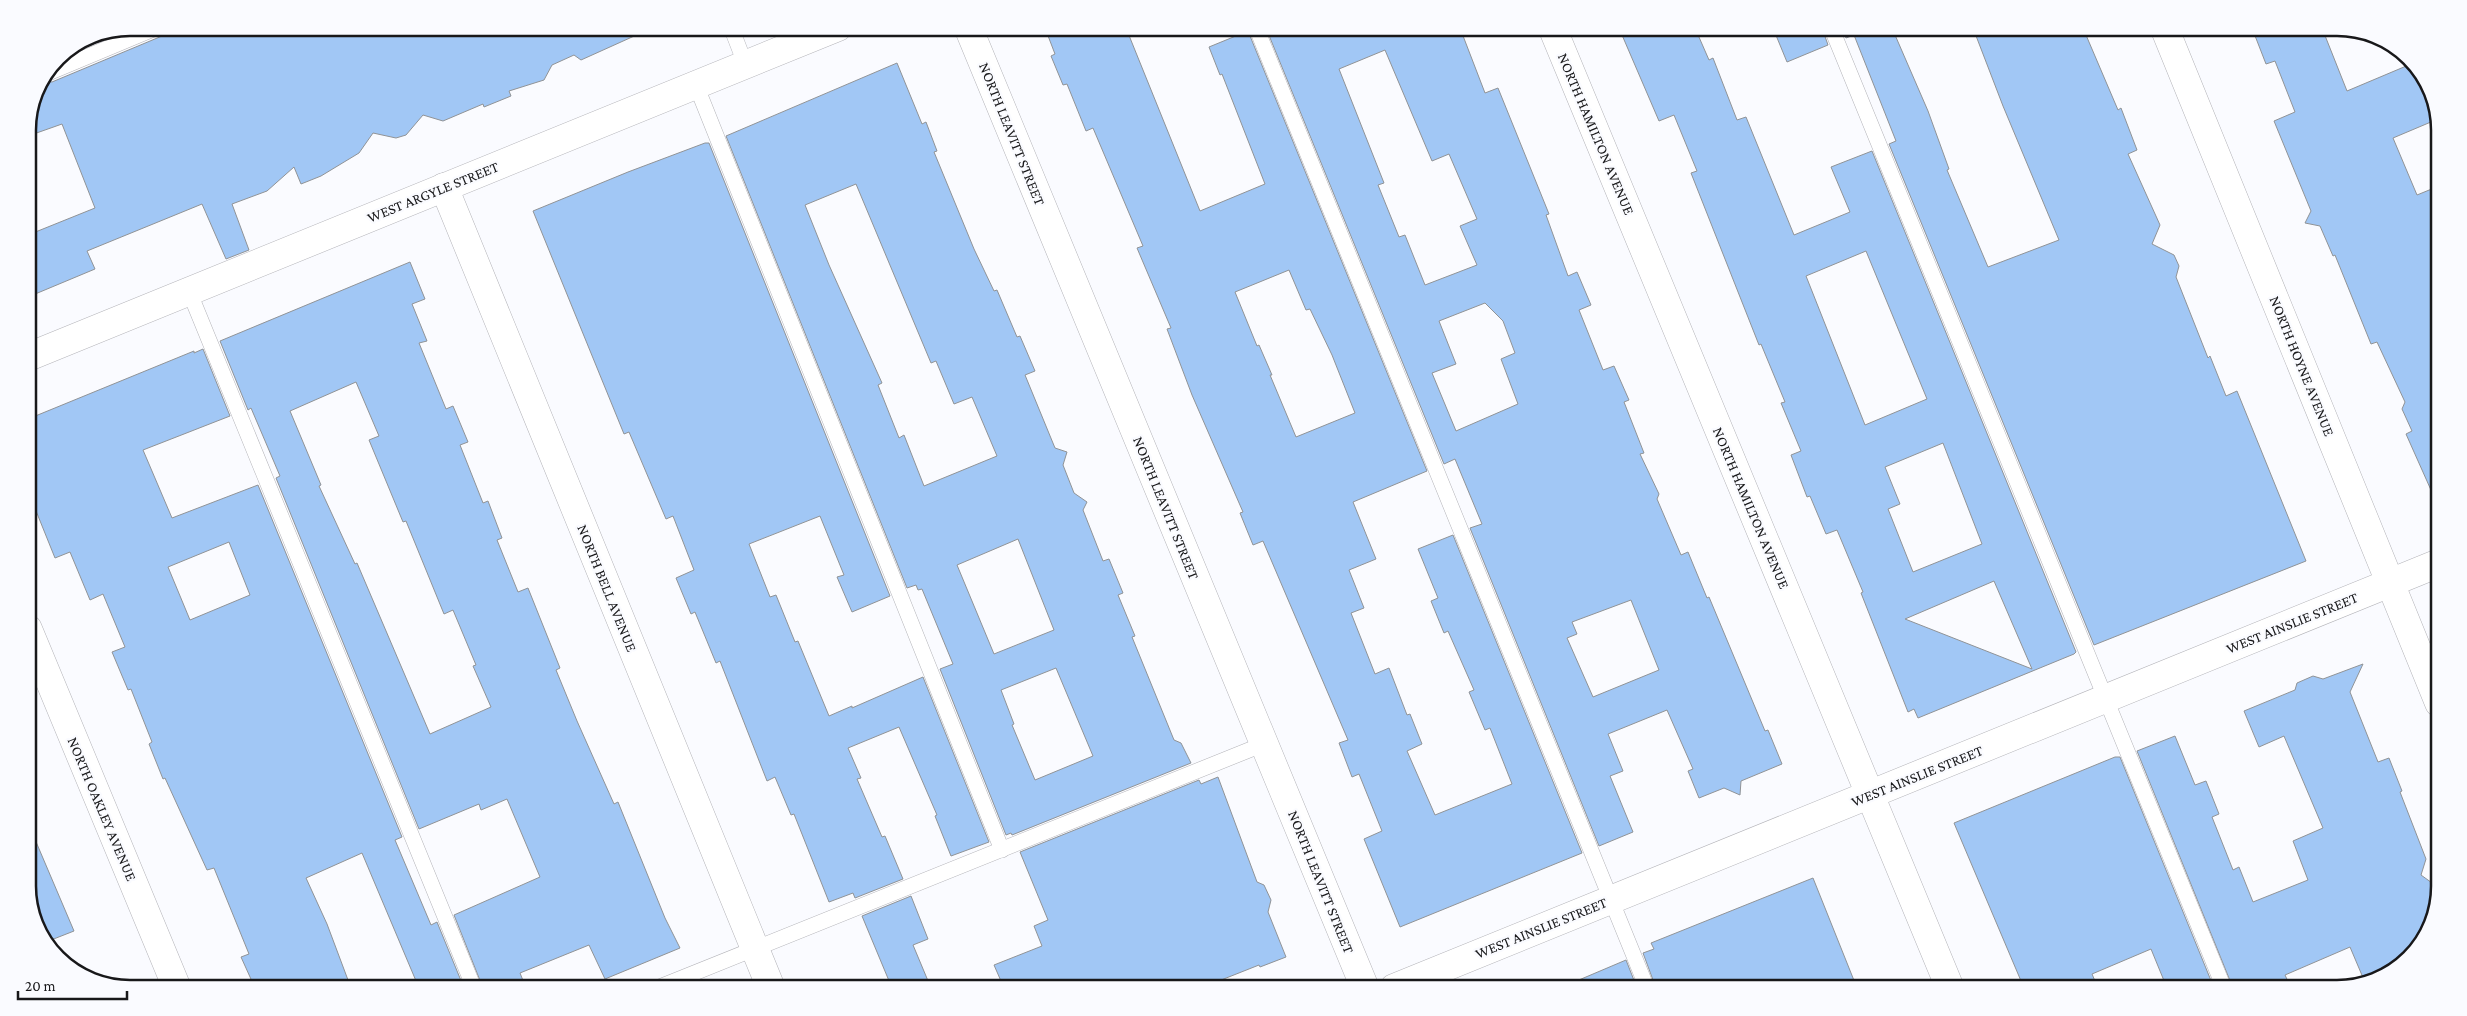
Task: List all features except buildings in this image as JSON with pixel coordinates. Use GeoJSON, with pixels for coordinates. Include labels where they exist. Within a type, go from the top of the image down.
{"type":"FeatureCollection","features":[{"type":"Feature","properties":{"kind":"street","name":"WEST ARGYLE STREET"},"geometry":{"type":"LineString","coordinates":[[36,354],[819,36]]}},
{"type":"Feature","properties":{"kind":"street","name":"NORTH LEAVITT STREET"},"geometry":{"type":"LineString","coordinates":[[971,36],[1362,980]]}},
{"type":"Feature","properties":{"kind":"street","name":"NORTH HAMILTON AVENUE"},"geometry":{"type":"LineString","coordinates":[[1555,36],[1947,980]]}},
{"type":"Feature","properties":{"kind":"street","name":"NORTH HOYNE AVENUE"},"geometry":{"type":"LineString","coordinates":[[2167,36],[2431,682]]}},
{"type":"Feature","properties":{"kind":"street","name":"NORTH BELL AVENUE"},"geometry":{"type":"LineString","coordinates":[[444,187],[768,980]]}},
{"type":"Feature","properties":{"kind":"street","name":"WEST AINSLIE STREET"},"geometry":{"type":"LineString","coordinates":[[1414,980],[2431,566]]}},
{"type":"Feature","properties":{"kind":"street","name":"NORTH OAKLEY AVENUE"},"geometry":{"type":"LineString","coordinates":[[36,648],[174,980]]}},
{"type":"Feature","properties":{"kind":"lane"},"geometry":{"type":"LineString","coordinates":[[60,68],[138,36]]}},
{"type":"Feature","properties":{"kind":"lane"},"geometry":{"type":"LineString","coordinates":[[734,36],[746,66]]}},
{"type":"Feature","properties":{"kind":"lane"},"geometry":{"type":"LineString","coordinates":[[1259,36],[1644,980]]}},
{"type":"Feature","properties":{"kind":"lane"},"geometry":{"type":"LineString","coordinates":[[1834,36],[2221,980]]}},
{"type":"Feature","properties":{"kind":"lane"},"geometry":{"type":"LineString","coordinates":[[696,85],[1002,850]]}},
{"type":"Feature","properties":{"kind":"lane"},"geometry":{"type":"LineString","coordinates":[[189,291],[471,980]]}},
{"type":"Feature","properties":{"kind":"lane"},"geometry":{"type":"LineString","coordinates":[[677,980],[1264,744]]}}]}
